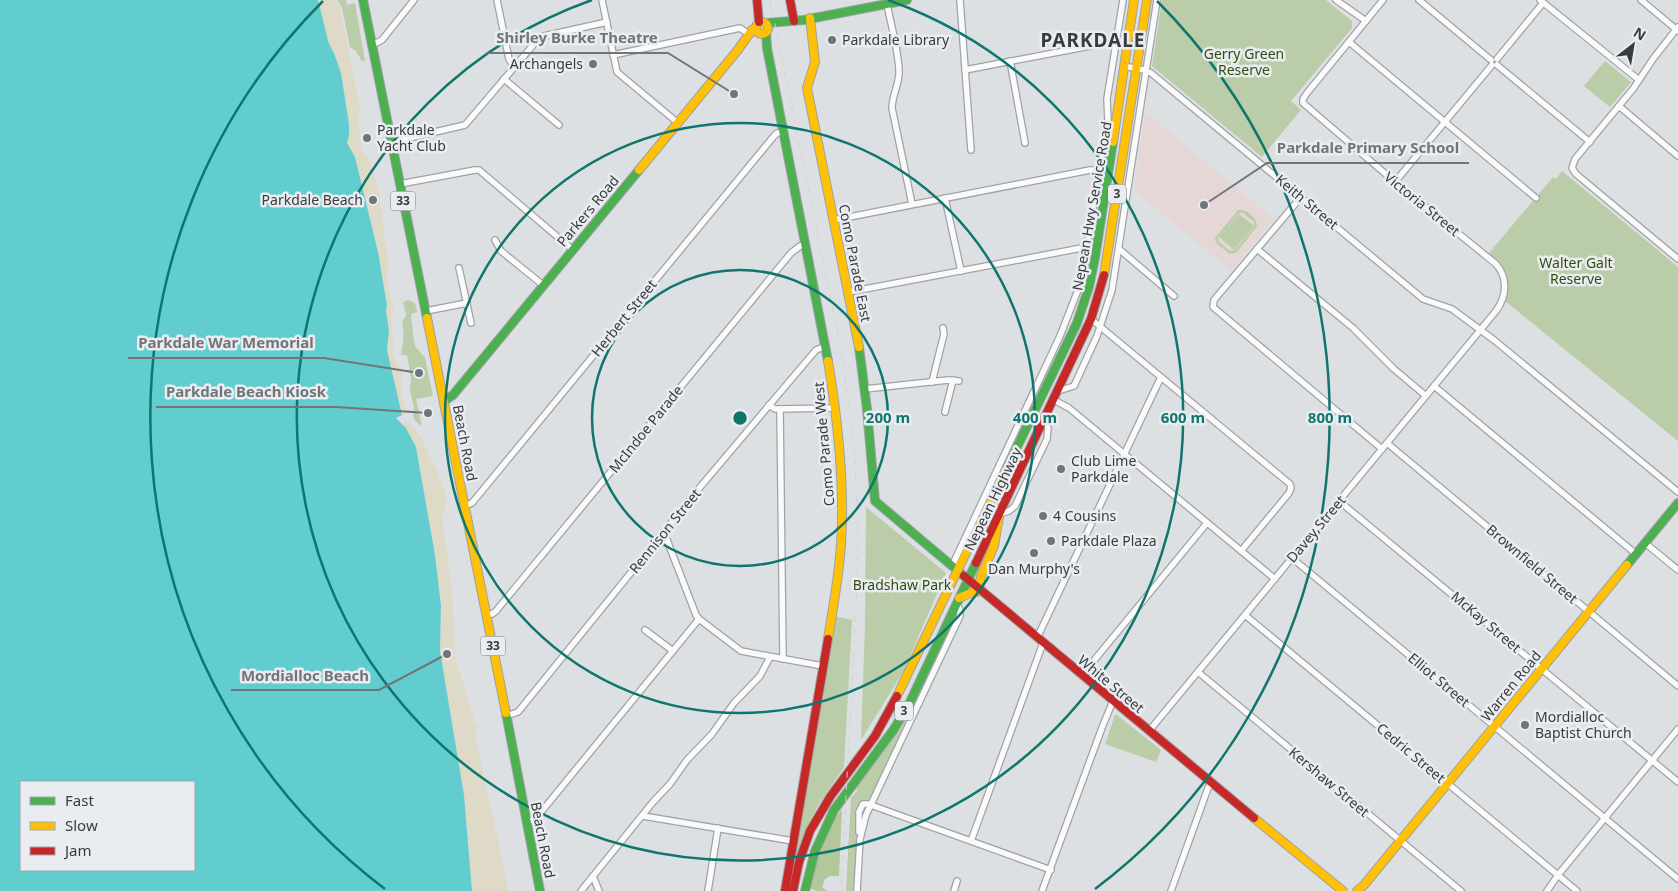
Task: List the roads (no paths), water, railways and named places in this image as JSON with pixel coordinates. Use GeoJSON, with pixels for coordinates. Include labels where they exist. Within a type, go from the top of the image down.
{"type":"FeatureCollection","features":[{"type":"Feature","properties":{"kind":"main road","name":"Beach Road"},"geometry":{"type":"LineString","coordinates":[[363,0],[487,615],[540,891]]}},
{"type":"Feature","properties":{"kind":"main road","name":"Como Parade West"},"geometry":{"type":"LineString","coordinates":[[757,0],[826,346],[836,408],[841,481],[842,532],[837,583],[785,891]]}},
{"type":"Feature","properties":{"kind":"main road"},"geometry":{"type":"LineString","coordinates":[[790,0],[794,21]]}},
{"type":"Feature","properties":{"kind":"main road"},"geometry":{"type":"LineString","coordinates":[[750,35],[762,28],[780,23],[907,0]]}},
{"type":"Feature","properties":{"kind":"main road","name":"Nepean Highway"},"geometry":{"type":"LineString","coordinates":[[793,891],[800,857],[810,832],[826,803],[875,736],[892,707],[955,568],[976,536],[1077,323],[1089,287],[1134,0]]}},
{"type":"Feature","properties":{"kind":"main road","name":"Nepean Highway"},"geometry":{"type":"LineString","coordinates":[[805,891],[819,839],[834,810],[894,729],[910,702],[1091,319],[1102,286],[1106,265],[1147,0]]}},
{"type":"Feature","properties":{"kind":"main road","name":"Como Parade East"},"geometry":{"type":"LineString","coordinates":[[807,19],[815,62],[807,88],[848,292],[865,389],[873,495]]}},
{"type":"Feature","properties":{"kind":"main road","name":"Parkers Road"},"geometry":{"type":"LineString","coordinates":[[444,401],[453,395],[750,35]]}},
{"type":"Feature","properties":{"kind":"main road"},"geometry":{"type":"LineString","coordinates":[[1045,390],[1052,388],[1064,378]]}},
{"type":"Feature","properties":{"kind":"main road"},"geometry":{"type":"LineString","coordinates":[[1037,407],[1054,400]]}},
{"type":"Feature","properties":{"kind":"main road","name":"White Street"},"geometry":{"type":"LineString","coordinates":[[873,495],[876,503],[1341,890]]}},
{"type":"Feature","properties":{"kind":"main road","name":"Warren Road"},"geometry":{"type":"LineString","coordinates":[[1356,891],[1362,888],[1678,503]]}},
{"type":"Feature","properties":{"kind":"main road"},"geometry":{"type":"LineString","coordinates":[[958,601],[973,592],[981,590],[980,578],[991,556],[999,528],[999,514]]}},
{"type":"Feature","properties":{"kind":"main road"},"geometry":{"type":"LineString","coordinates":[[976,536],[986,541]]}},
{"type":"Feature","properties":{"kind":"street"},"geometry":{"type":"LineString","coordinates":[[372,45],[382,40],[414,0]]}},
{"type":"Feature","properties":{"kind":"street"},"geometry":{"type":"LineString","coordinates":[[497,0],[509,59],[514,67]]}},
{"type":"Feature","properties":{"kind":"street"},"geometry":{"type":"LineString","coordinates":[[602,0],[617,72],[678,123]]}},
{"type":"Feature","properties":{"kind":"street"},"geometry":{"type":"LineString","coordinates":[[960,0],[971,150]]}},
{"type":"Feature","properties":{"kind":"street","name":"Nepean Hwy Service Road"},"geometry":{"type":"LineString","coordinates":[[955,568],[1076,297],[1087,247],[1108,121],[1107,98],[1123,0]]}},
{"type":"Feature","properties":{"kind":"street"},"geometry":{"type":"LineString","coordinates":[[1058,391],[1074,386],[1100,326],[1112,290],[1157,0]]}},
{"type":"Feature","properties":{"kind":"street"},"geometry":{"type":"LineString","coordinates":[[1336,0],[1364,23]]}},
{"type":"Feature","properties":{"kind":"street"},"geometry":{"type":"LineString","coordinates":[[1384,0],[1348,42],[1536,198]]}},
{"type":"Feature","properties":{"kind":"street"},"geometry":{"type":"LineString","coordinates":[[1419,0],[1590,142]]}},
{"type":"Feature","properties":{"kind":"street"},"geometry":{"type":"LineString","coordinates":[[1641,0],[1677,29],[1573,162],[1572,170],[1678,259]]}},
{"type":"Feature","properties":{"kind":"street"},"geometry":{"type":"LineString","coordinates":[[1395,182],[1542,1],[1639,80]]}},
{"type":"Feature","properties":{"kind":"street"},"geometry":{"type":"LineString","coordinates":[[887,4],[899,69],[892,108],[912,204]]}},
{"type":"Feature","properties":{"kind":"street"},"geometry":{"type":"LineString","coordinates":[[392,142],[465,125],[540,37],[607,22]]}},
{"type":"Feature","properties":{"kind":"street"},"geometry":{"type":"LineString","coordinates":[[613,54],[740,28],[750,35]]}},
{"type":"Feature","properties":{"kind":"street"},"geometry":{"type":"LineString","coordinates":[[965,70],[1116,41]]}},
{"type":"Feature","properties":{"kind":"street","name":"Victoria Street"},"geometry":{"type":"LineString","coordinates":[[1348,42],[1302,101],[1306,108],[1500,269],[1505,282],[1504,295],[1499,307],[1480,330]]}},
{"type":"Feature","properties":{"kind":"street"},"geometry":{"type":"LineString","coordinates":[[1010,61],[1025,142]]}},
{"type":"Feature","properties":{"kind":"street","name":"Keith Street"},"geometry":{"type":"LineString","coordinates":[[1124,66],[1147,71],[1187,102],[1423,299],[1450,307],[1494,340],[1678,492]]}},
{"type":"Feature","properties":{"kind":"street"},"geometry":{"type":"LineString","coordinates":[[504,79],[559,125]]}},
{"type":"Feature","properties":{"kind":"street"},"geometry":{"type":"LineString","coordinates":[[1618,106],[1678,156]]}},
{"type":"Feature","properties":{"kind":"street","name":"Herbert Street"},"geometry":{"type":"LineString","coordinates":[[465,506],[472,503],[774,136],[777,133],[783,132]]}},
{"type":"Feature","properties":{"kind":"street"},"geometry":{"type":"LineString","coordinates":[[834,220],[1099,169],[1108,171]]}},
{"type":"Feature","properties":{"kind":"street"},"geometry":{"type":"LineString","coordinates":[[400,184],[479,170],[573,250]]}},
{"type":"Feature","properties":{"kind":"street"},"geometry":{"type":"LineString","coordinates":[[1301,197],[1214,300],[1212,305],[1215,310],[1382,449]]}},
{"type":"Feature","properties":{"kind":"street"},"geometry":{"type":"LineString","coordinates":[[945,198],[961,271]]}},
{"type":"Feature","properties":{"kind":"street"},"geometry":{"type":"LineString","coordinates":[[495,240],[501,251],[543,286]]}},
{"type":"Feature","properties":{"kind":"street","name":"McIndoe Parade"},"geometry":{"type":"LineString","coordinates":[[487,615],[492,614],[496,610],[791,253],[800,246],[806,245]]}},
{"type":"Feature","properties":{"kind":"street"},"geometry":{"type":"LineString","coordinates":[[848,292],[1087,247]]}},
{"type":"Feature","properties":{"kind":"street"},"geometry":{"type":"LineString","coordinates":[[1119,249],[1174,296]]}},
{"type":"Feature","properties":{"kind":"street"},"geometry":{"type":"LineString","coordinates":[[1257,249],[1353,328],[1394,369],[1426,396]]}},
{"type":"Feature","properties":{"kind":"street"},"geometry":{"type":"LineString","coordinates":[[460,268],[471,322]]}},
{"type":"Feature","properties":{"kind":"street"},"geometry":{"type":"LineString","coordinates":[[426,311],[467,303]]}},
{"type":"Feature","properties":{"kind":"street"},"geometry":{"type":"LineString","coordinates":[[1091,319],[1291,486],[1289,493],[1241,551]]}},
{"type":"Feature","properties":{"kind":"street"},"geometry":{"type":"LineString","coordinates":[[932,382],[944,334],[943,328]]}},
{"type":"Feature","properties":{"kind":"street","name":"Davey Street"},"geometry":{"type":"LineString","coordinates":[[1149,731],[1480,330]]}},
{"type":"Feature","properties":{"kind":"street","name":"Rennison Street"},"geometry":{"type":"LineString","coordinates":[[506,716],[518,712],[769,405],[816,350],[826,346]]}},
{"type":"Feature","properties":{"kind":"street"},"geometry":{"type":"LineString","coordinates":[[971,841],[1040,640],[1161,377]]}},
{"type":"Feature","properties":{"kind":"street"},"geometry":{"type":"LineString","coordinates":[[865,389],[956,381],[945,412]]}},
{"type":"Feature","properties":{"kind":"street"},"geometry":{"type":"LineString","coordinates":[[1037,386],[1045,390]]}},
{"type":"Feature","properties":{"kind":"street"},"geometry":{"type":"LineString","coordinates":[[1434,386],[1636,554]]}},
{"type":"Feature","properties":{"kind":"street"},"geometry":{"type":"LineString","coordinates":[[1054,400],[1069,408],[1275,579]]}},
{"type":"Feature","properties":{"kind":"street"},"geometry":{"type":"LineString","coordinates":[[769,405],[773,409],[836,408]]}},
{"type":"Feature","properties":{"kind":"street"},"geometry":{"type":"LineString","coordinates":[[780,409],[783,659]]}},
{"type":"Feature","properties":{"kind":"street","name":"Brownfield Street"},"geometry":{"type":"LineString","coordinates":[[1386,443],[1678,686]]}},
{"type":"Feature","properties":{"kind":"street","name":"McKay Street"},"geometry":{"type":"LineString","coordinates":[[1339,501],[1678,782]]}},
{"type":"Feature","properties":{"kind":"street"},"geometry":{"type":"LineString","coordinates":[[1082,675],[1207,523]]}},
{"type":"Feature","properties":{"kind":"street"},"geometry":{"type":"LineString","coordinates":[[662,535],[667,540],[699,619],[738,650],[823,666]]}},
{"type":"Feature","properties":{"kind":"street"},"geometry":{"type":"LineString","coordinates":[[1645,543],[1678,570]]}},
{"type":"Feature","properties":{"kind":"street","name":"Elliot Street"},"geometry":{"type":"LineString","coordinates":[[1292,558],[1678,879]]}},
{"type":"Feature","properties":{"kind":"street"},"geometry":{"type":"LineString","coordinates":[[857,891],[860,839],[870,805],[960,616],[958,601]]}},
{"type":"Feature","properties":{"kind":"street","name":"Cedric Street"},"geometry":{"type":"LineString","coordinates":[[1245,615],[1577,891]]}},
{"type":"Feature","properties":{"kind":"street"},"geometry":{"type":"LineString","coordinates":[[526,821],[537,817],[699,619]]}},
{"type":"Feature","properties":{"kind":"street"},"geometry":{"type":"LineString","coordinates":[[646,630],[673,651]]}},
{"type":"Feature","properties":{"kind":"street"},"geometry":{"type":"LineString","coordinates":[[581,891],[670,784],[690,757],[712,734],[732,705],[760,676],[770,657]]}},
{"type":"Feature","properties":{"kind":"street","name":"Kershaw Street"},"geometry":{"type":"LineString","coordinates":[[1198,672],[1461,891]]}},
{"type":"Feature","properties":{"kind":"street"},"geometry":{"type":"LineString","coordinates":[[920,681],[922,686],[920,701]]}},
{"type":"Feature","properties":{"kind":"street"},"geometry":{"type":"LineString","coordinates":[[1044,891],[1113,701]]}},
{"type":"Feature","properties":{"kind":"street"},"geometry":{"type":"LineString","coordinates":[[1547,891],[1558,875],[1678,729]]}},
{"type":"Feature","properties":{"kind":"street"},"geometry":{"type":"LineString","coordinates":[[1171,891],[1208,788],[1212,783]]}},
{"type":"Feature","properties":{"kind":"street"},"geometry":{"type":"LineString","coordinates":[[870,805],[1051,870]]}},
{"type":"Feature","properties":{"kind":"street"},"geometry":{"type":"LineString","coordinates":[[642,816],[793,841]]}},
{"type":"Feature","properties":{"kind":"street"},"geometry":{"type":"LineString","coordinates":[[708,891],[718,828]]}},
{"type":"Feature","properties":{"kind":"street"},"geometry":{"type":"LineString","coordinates":[[593,876],[599,891]]}},
{"type":"Feature","properties":{"kind":"street"},"geometry":{"type":"LineString","coordinates":[[954,891],[957,881]]}},
{"type":"Feature","properties":{"kind":"water"},"geometry":{"type":"Polygon","coordinates":[[[0,0],[318,0],[329,44],[341,73],[349,124],[347,143],[355,157],[378,252],[387,305],[389,331],[387,350],[402,415],[396,418],[406,428],[416,447],[435,555],[441,606],[440,651],[464,795],[472,891],[0,891],[0,0]]]}},
{"type":"Feature","properties":{"kind":"railway"},"geometry":{"type":"LineString","coordinates":[[770,0],[840,344],[855,458],[858,537],[856,606],[841,891]]}},
{"type":"Feature","properties":{"kind":"place","name":"Parkdale Library"},"geometry":{"type":"Point","coordinates":[832,40]}},
{"type":"Feature","properties":{"kind":"place","name":"Archangels"},"geometry":{"type":"Point","coordinates":[593,64]}},
{"type":"Feature","properties":{"kind":"place","name":"Shirley Burke Theatre"},"geometry":{"type":"Point","coordinates":[734,94]}},
{"type":"Feature","properties":{"kind":"place","name":"Parkdale Yacht Club"},"geometry":{"type":"Point","coordinates":[367,138]}},
{"type":"Feature","properties":{"kind":"place","name":"Parkdale Beach"},"geometry":{"type":"Point","coordinates":[373,200]}},
{"type":"Feature","properties":{"kind":"place","name":"Parkdale Primary School"},"geometry":{"type":"Point","coordinates":[1204,205]}},
{"type":"Feature","properties":{"kind":"place","name":"Parkdale War Memorial"},"geometry":{"type":"Point","coordinates":[419,373]}},
{"type":"Feature","properties":{"kind":"place","name":"Parkdale Beach Kiosk"},"geometry":{"type":"Point","coordinates":[428,413]}},
{"type":"Feature","properties":{"kind":"place","name":"Club Lime Parkdale"},"geometry":{"type":"Point","coordinates":[1061,469]}},
{"type":"Feature","properties":{"kind":"place","name":"4 Cousins"},"geometry":{"type":"Point","coordinates":[1043,516]}},
{"type":"Feature","properties":{"kind":"place","name":"Parkdale Plaza"},"geometry":{"type":"Point","coordinates":[1051,541]}},
{"type":"Feature","properties":{"kind":"place","name":"Dan Murphy's"},"geometry":{"type":"Point","coordinates":[1034,553]}},
{"type":"Feature","properties":{"kind":"place","name":"Mordialloc Beach"},"geometry":{"type":"Point","coordinates":[447,654]}},
{"type":"Feature","properties":{"kind":"place","name":"Mordialloc Baptist Church"},"geometry":{"type":"Point","coordinates":[1525,725]}},
{"type":"Feature","properties":{"kind":"district","name":"PARKDALE"},"geometry":{"type":"Point","coordinates":[1093,40]}},
{"type":"Feature","properties":{"kind":"park label","name":"Gerry Green Reserve"},"geometry":{"type":"Point","coordinates":[1244,62]}},
{"type":"Feature","properties":{"kind":"park label","name":"Walter Galt Reserve"},"geometry":{"type":"Point","coordinates":[1576,272]}},
{"type":"Feature","properties":{"kind":"park label","name":"Bradshaw Park"},"geometry":{"type":"Point","coordinates":[902,585]}}]}
